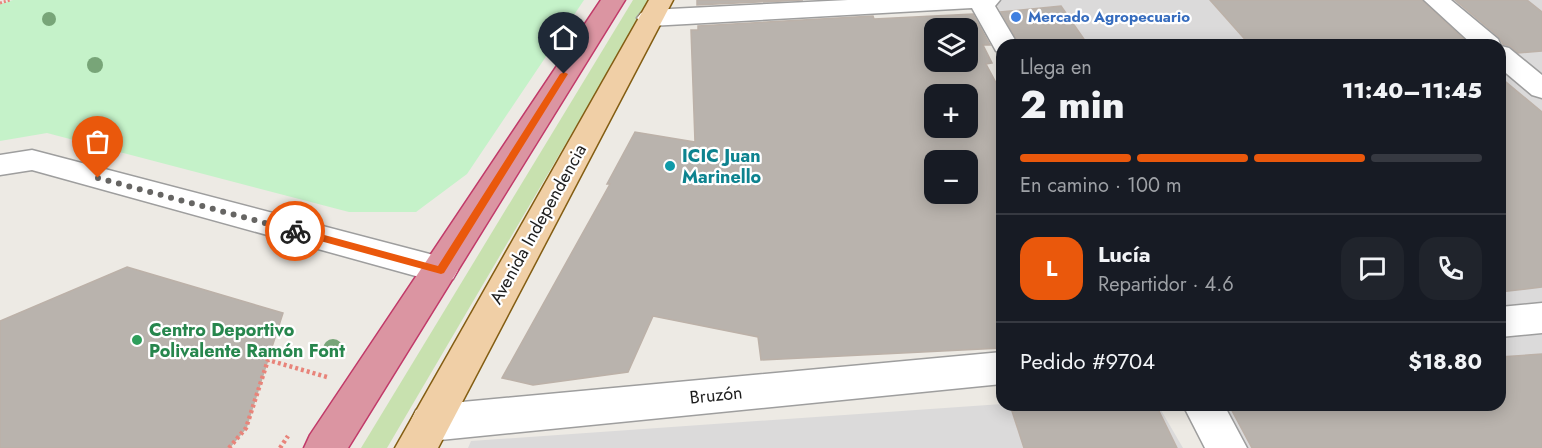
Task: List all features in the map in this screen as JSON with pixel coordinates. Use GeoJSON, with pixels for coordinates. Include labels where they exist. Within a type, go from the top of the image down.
{"type":"FeatureCollection","features":[{"type":"Feature","properties":{"kind":"highway"},"geometry":{"type":"LineString","coordinates":[[325,448],[613,0]]}},
{"type":"Feature","properties":{"kind":"main road","name":"Avenida Independencia"},"geometry":{"type":"LineString","coordinates":[[423,436],[656,9]]}},
{"type":"Feature","properties":{"kind":"street"},"geometry":{"type":"LineString","coordinates":[[980,0],[1002,39]]}},
{"type":"Feature","properties":{"kind":"street"},"geometry":{"type":"LineString","coordinates":[[656,9],[988,0]]}},
{"type":"Feature","properties":{"kind":"street"},"geometry":{"type":"LineString","coordinates":[[1436,0],[1482,39]]}},
{"type":"Feature","properties":{"kind":"street"},"geometry":{"type":"LineString","coordinates":[[1506,59],[1542,89]]}},
{"type":"Feature","properties":{"kind":"street"},"geometry":{"type":"LineString","coordinates":[[0,165],[32,160],[441,270]]}},
{"type":"Feature","properties":{"kind":"street"},"geometry":{"type":"LineString","coordinates":[[1506,321],[1542,318]]}},
{"type":"Feature","properties":{"kind":"street","name":"Bruzón"},"geometry":{"type":"LineString","coordinates":[[423,436],[996,369]]}},
{"type":"Feature","properties":{"kind":"street"},"geometry":{"type":"LineString","coordinates":[[1206,411],[1227,448]]}},
{"type":"Feature","properties":{"kind":"path"},"geometry":{"type":"LineString","coordinates":[[0,3],[10,0]]}},
{"type":"Feature","properties":{"kind":"path"},"geometry":{"type":"LineString","coordinates":[[229,448],[246,428],[268,360],[327,377]]}},
{"type":"Feature","properties":{"kind":"shaded area"},"geometry":{"type":"Polygon","coordinates":[[[994,0],[1542,0],[1542,448],[1240,448],[1218,411],[1506,411],[1506,39],[1015,39],[994,0]]]}},
{"type":"Feature","properties":{"kind":"shaded area"},"geometry":{"type":"Polygon","coordinates":[[[996,404],[996,411],[1161,411],[1183,448],[468,448],[471,441],[996,404]]]}},
{"type":"Feature","properties":{"kind":"green space"},"geometry":{"type":"Polygon","coordinates":[[[13,0],[584,0],[467,174],[416,212],[349,212],[47,133],[0,141],[0,4],[13,0]]]}},
{"type":"Feature","properties":{"kind":"green space"},"geometry":{"type":"Polygon","coordinates":[[[633,0],[650,0],[387,448],[361,448],[633,0]]]}},
{"type":"Feature","properties":{"kind":"building"},"geometry":{"type":"Polygon","coordinates":[[[697,0],[803,0],[697,5],[697,0]]]}},
{"type":"Feature","properties":{"kind":"building"},"geometry":{"type":"Polygon","coordinates":[[[1210,0],[1422,0],[1464,39],[1245,39],[1210,0]]]}},
{"type":"Feature","properties":{"kind":"building"},"geometry":{"type":"Polygon","coordinates":[[[1455,0],[1527,0],[1542,12],[1542,51],[1518,53],[1506,45],[1506,39],[1499,37],[1455,0]]]}},
{"type":"Feature","properties":{"kind":"building"},"geometry":{"type":"Polygon","coordinates":[[[1061,6],[1084,39],[1017,39],[1001,12],[1061,6]]]}},
{"type":"Feature","properties":{"kind":"building"},"geometry":{"type":"Polygon","coordinates":[[[973,14],[975,18],[924,18],[924,72],[978,72],[978,23],[990,45],[983,45],[992,63],[986,64],[996,83],[996,348],[761,360],[758,337],[653,316],[628,372],[533,385],[502,378],[610,184],[607,184],[635,132],[695,142],[691,30],[698,30],[698,26],[873,16],[874,19],[973,14]]]}},
{"type":"Feature","properties":{"kind":"building"},"geometry":{"type":"Polygon","coordinates":[[[1506,82],[1542,112],[1542,287],[1506,291],[1506,82]]]}},
{"type":"Feature","properties":{"kind":"building","name":"Centro Deportivo Polivalente Ramón Font"},"geometry":{"type":"Polygon","coordinates":[[[127,267],[283,313],[246,428],[229,448],[0,448],[0,321],[127,267]]]}},
{"type":"Feature","properties":{"kind":"building"},"geometry":{"type":"Polygon","coordinates":[[[1542,354],[1542,448],[1252,448],[1232,411],[1506,411],[1506,357],[1542,354]]]}},
{"type":"Feature","properties":{"kind":"building"},"geometry":{"type":"Polygon","coordinates":[[[1012,411],[1159,411],[1177,448],[1024,448],[1012,411]]]}},
{"type":"Feature","properties":{"kind":"way so far"},"geometry":{"type":"LineString","coordinates":[[98,178],[295,231]]}},
{"type":"Feature","properties":{"kind":"place","name":"Mercado Agropecuario"},"geometry":{"type":"Point","coordinates":[1016,17]}},
{"type":"Feature","properties":{"kind":"place","name":"ICIC Juan Marinello"},"geometry":{"type":"Point","coordinates":[670,166]}},
{"type":"Feature","properties":{"kind":"place","name":"Centro Deportivo Polivalente Ramón Font"},"geometry":{"type":"Point","coordinates":[137,340]}},
{"type":"Feature","properties":{"kind":"route"},"geometry":{"type":"LineString","coordinates":[[295,231],[441,270],[564,74]]}}]}
